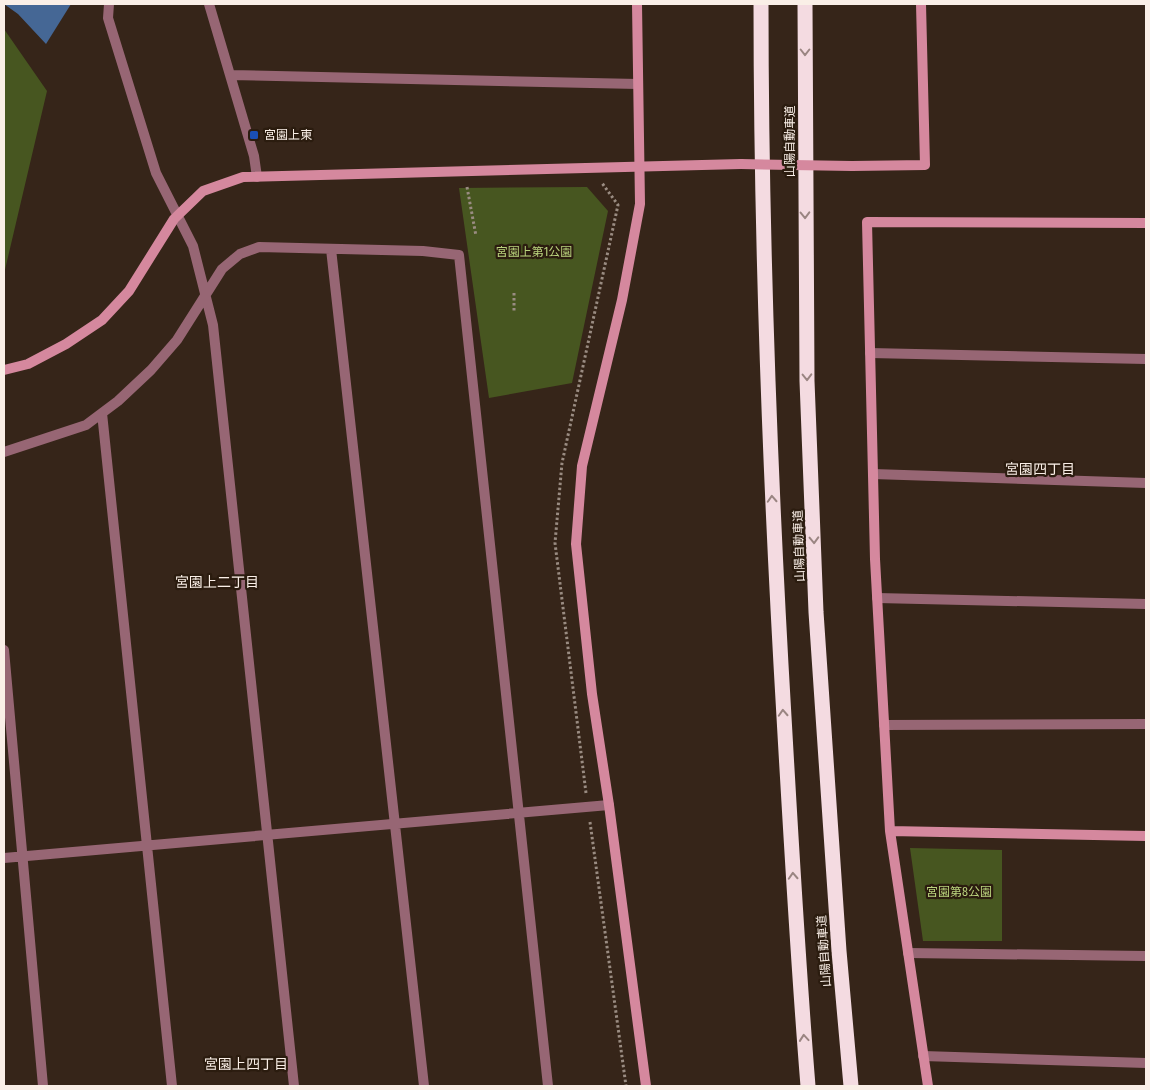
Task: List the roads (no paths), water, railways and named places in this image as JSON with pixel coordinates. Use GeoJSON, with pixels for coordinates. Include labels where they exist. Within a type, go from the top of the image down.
{"type":"FeatureCollection","features":[{"type":"Feature","properties":{"kind":"highway","name":"山陽自動車道"},"geometry":{"type":"LineString","coordinates":[[761,4],[761,140],[767,385],[797,953],[808,1086]]}},
{"type":"Feature","properties":{"kind":"highway","name":"山陽自動車道"},"geometry":{"type":"LineString","coordinates":[[805,4],[807,381],[816,612],[839,951],[851,1086]]}},
{"type":"Feature","properties":{"kind":"street"},"geometry":{"type":"LineString","coordinates":[[109,4],[108,18],[156,174],[193,246],[213,325],[294,1086]]}},
{"type":"Feature","properties":{"kind":"street"},"geometry":{"type":"LineString","coordinates":[[209,4],[254,156],[257,177]]}},
{"type":"Feature","properties":{"kind":"street"},"geometry":{"type":"LineString","coordinates":[[637,4],[640,204],[622,300],[582,466],[576,544],[592,694],[609,805],[646,1086]]}},
{"type":"Feature","properties":{"kind":"street"},"geometry":{"type":"LineString","coordinates":[[4,370],[28,364],[66,344],[102,320],[129,291],[177,215],[203,191],[243,177],[742,164],[925,165],[921,4]]}},
{"type":"Feature","properties":{"kind":"street"},"geometry":{"type":"LineString","coordinates":[[230,75],[638,84]]}},
{"type":"Feature","properties":{"kind":"street"},"geometry":{"type":"LineString","coordinates":[[928,1086],[890,831],[877,598],[867,222],[1146,223]]}},
{"type":"Feature","properties":{"kind":"street"},"geometry":{"type":"LineString","coordinates":[[4,452],[86,424],[118,401],[151,370],[177,340],[222,269],[240,254],[259,247],[423,251],[459,255],[548,1086]]}},
{"type":"Feature","properties":{"kind":"street"},"geometry":{"type":"LineString","coordinates":[[331,249],[424,1086]]}},
{"type":"Feature","properties":{"kind":"street"},"geometry":{"type":"LineString","coordinates":[[870,353],[1146,359]]}},
{"type":"Feature","properties":{"kind":"street"},"geometry":{"type":"LineString","coordinates":[[102,413],[172,1086]]}},
{"type":"Feature","properties":{"kind":"street"},"geometry":{"type":"LineString","coordinates":[[873,474],[1146,483]]}},
{"type":"Feature","properties":{"kind":"street"},"geometry":{"type":"LineString","coordinates":[[877,598],[1146,604]]}},
{"type":"Feature","properties":{"kind":"street"},"geometry":{"type":"LineString","coordinates":[[4,650],[43,1086]]}},
{"type":"Feature","properties":{"kind":"street"},"geometry":{"type":"LineString","coordinates":[[884,725],[1146,724]]}},
{"type":"Feature","properties":{"kind":"street"},"geometry":{"type":"LineString","coordinates":[[4,858],[609,805]]}},
{"type":"Feature","properties":{"kind":"street"},"geometry":{"type":"LineString","coordinates":[[890,831],[1146,836]]}},
{"type":"Feature","properties":{"kind":"street"},"geometry":{"type":"LineString","coordinates":[[908,953],[1146,956]]}},
{"type":"Feature","properties":{"kind":"street"},"geometry":{"type":"LineString","coordinates":[[923,1056],[1146,1063]]}},
{"type":"Feature","properties":{"kind":"water"},"geometry":{"type":"Polygon","coordinates":[[[4,4],[71,4],[46,44],[18,14],[4,4]]]}},
{"type":"Feature","properties":{"kind":"place","name":"宮園上東"},"geometry":{"type":"Point","coordinates":[254,135]}},
{"type":"Feature","properties":{"kind":"district","name":"宮園四丁目"},"geometry":{"type":"Point","coordinates":[1040,469]}},
{"type":"Feature","properties":{"kind":"district","name":"宮園上二丁目"},"geometry":{"type":"Point","coordinates":[217,582]}},
{"type":"Feature","properties":{"kind":"district","name":"宮園上四丁目"},"geometry":{"type":"Point","coordinates":[246,1064]}},
{"type":"Feature","properties":{"kind":"park label","name":"宮園上第1公園"},"geometry":{"type":"Point","coordinates":[534,252]}},
{"type":"Feature","properties":{"kind":"park label","name":"宮園第8公園"},"geometry":{"type":"Point","coordinates":[959,892]}}]}
